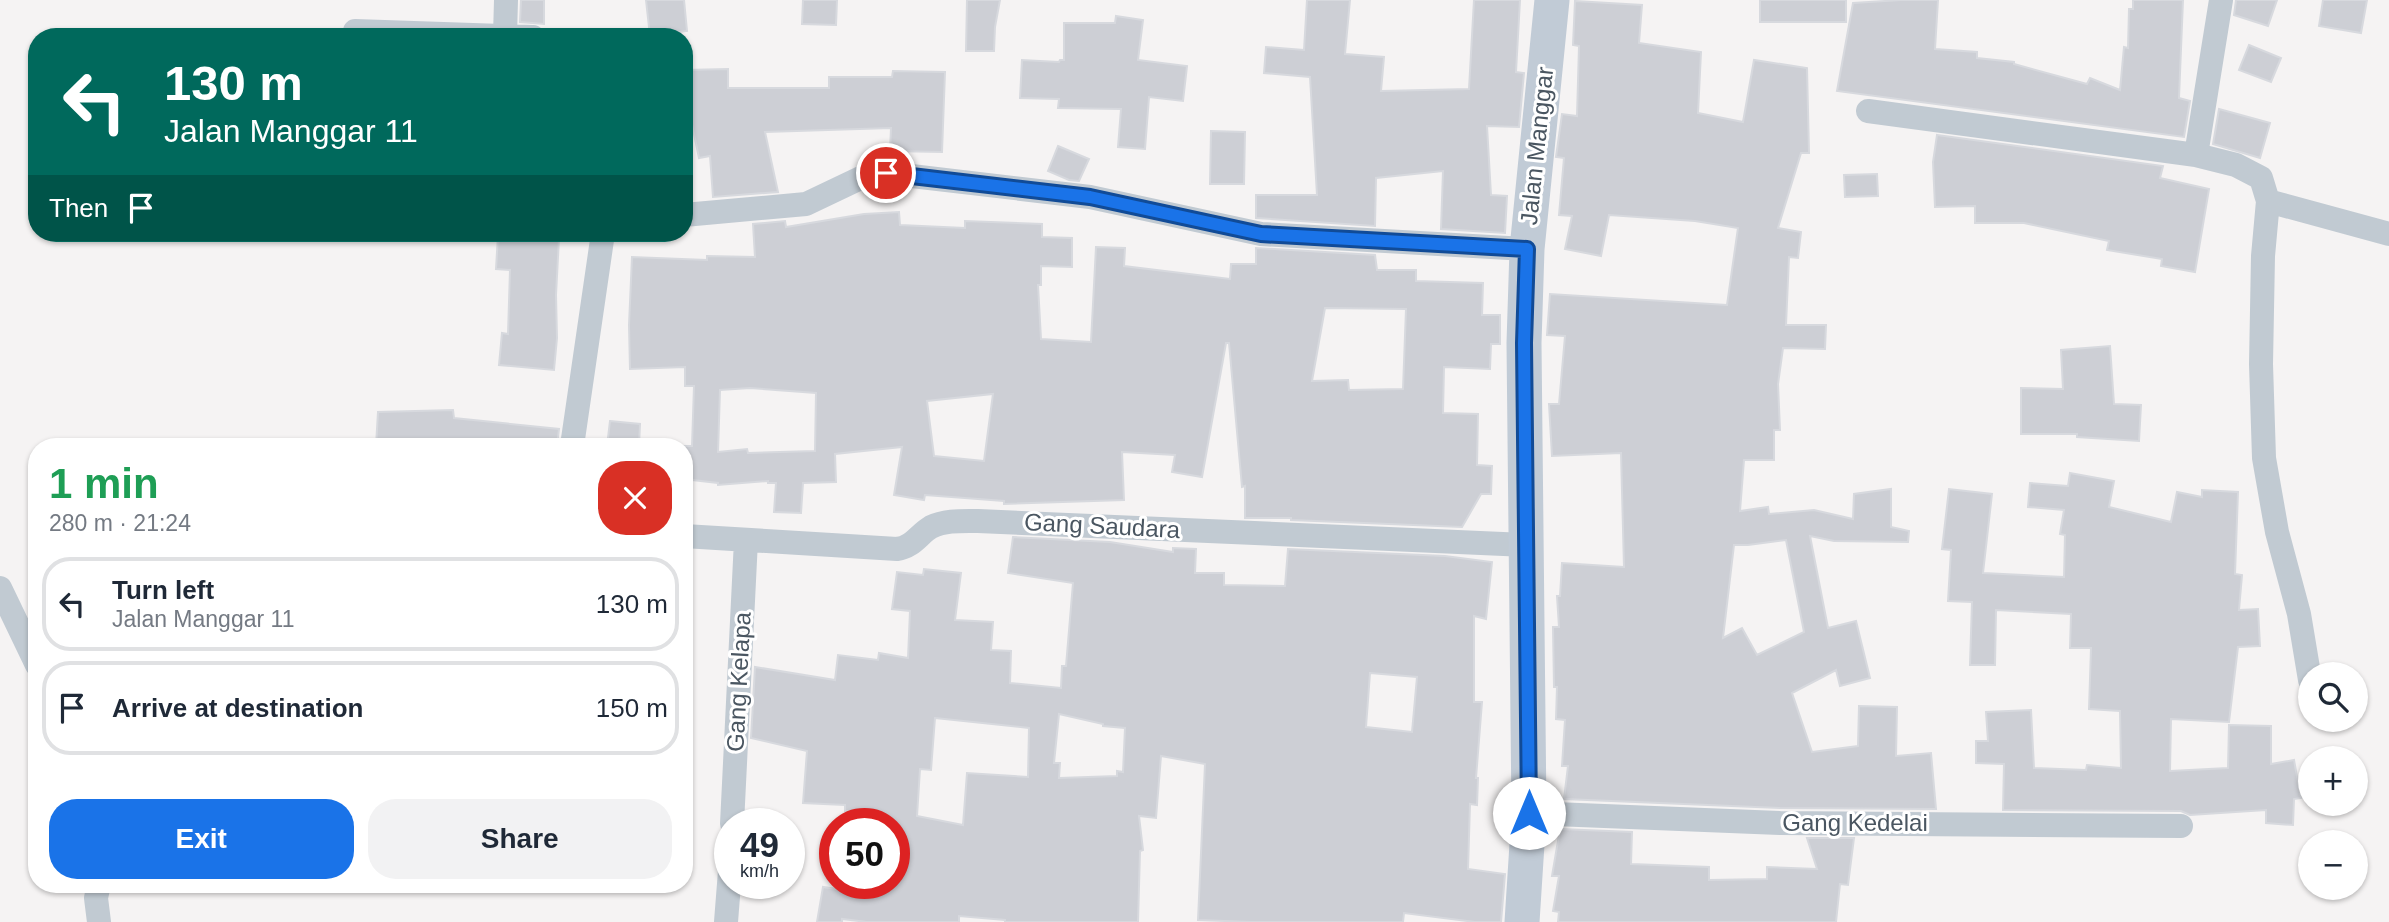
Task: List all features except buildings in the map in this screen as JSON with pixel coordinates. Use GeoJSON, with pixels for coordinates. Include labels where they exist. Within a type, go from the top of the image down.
{"type":"FeatureCollection","features":[{"type":"Feature","properties":{"kind":"main road","name":"Jalan Manggar"},"geometry":{"type":"LineString","coordinates":[[1522,922],[1529,813],[1524,343],[1527,249],[1552,0]]}},
{"type":"Feature","properties":{"kind":"street"},"geometry":{"type":"LineString","coordinates":[[505,28],[506,0]]}},
{"type":"Feature","properties":{"kind":"street"},"geometry":{"type":"LineString","coordinates":[[2196,155],[2221,0]]}},
{"type":"Feature","properties":{"kind":"street"},"geometry":{"type":"LineString","coordinates":[[1868,111],[2196,155],[2236,164],[2260,178],[2268,201],[2263,256],[2261,364],[2264,458],[2277,532],[2299,614],[2307,662]]}},
{"type":"Feature","properties":{"kind":"street"},"geometry":{"type":"LineString","coordinates":[[693,214],[806,204],[869,174],[886,173],[1090,197],[1261,234],[1527,249]]}},
{"type":"Feature","properties":{"kind":"street"},"geometry":{"type":"LineString","coordinates":[[2268,201],[2389,234]]}},
{"type":"Feature","properties":{"kind":"street"},"geometry":{"type":"LineString","coordinates":[[573,438],[602,242]]}},
{"type":"Feature","properties":{"kind":"street","name":"Gang Saudara"},"geometry":{"type":"LineString","coordinates":[[693,537],[897,549],[911,545],[928,529],[939,524],[978,521],[1528,545]]}},
{"type":"Feature","properties":{"kind":"street","name":"Gang Kelapa"},"geometry":{"type":"LineString","coordinates":[[733,808],[746,540]]}},
{"type":"Feature","properties":{"kind":"street"},"geometry":{"type":"LineString","coordinates":[[0,588],[28,646]]}},
{"type":"Feature","properties":{"kind":"street","name":"Gang Kedelai"},"geometry":{"type":"LineString","coordinates":[[1529,813],[1780,823],[2181,826]]}},
{"type":"Feature","properties":{"kind":"street"},"geometry":{"type":"LineString","coordinates":[[97,893],[99,922]]}},
{"type":"Feature","properties":{"kind":"street"},"geometry":{"type":"LineString","coordinates":[[726,922],[728,899]]}},
{"type":"Feature","properties":{"kind":"route"},"geometry":{"type":"LineString","coordinates":[[886,173],[1090,197],[1261,234],[1527,249],[1524,468],[1528,545],[1529,813]]}}]}
